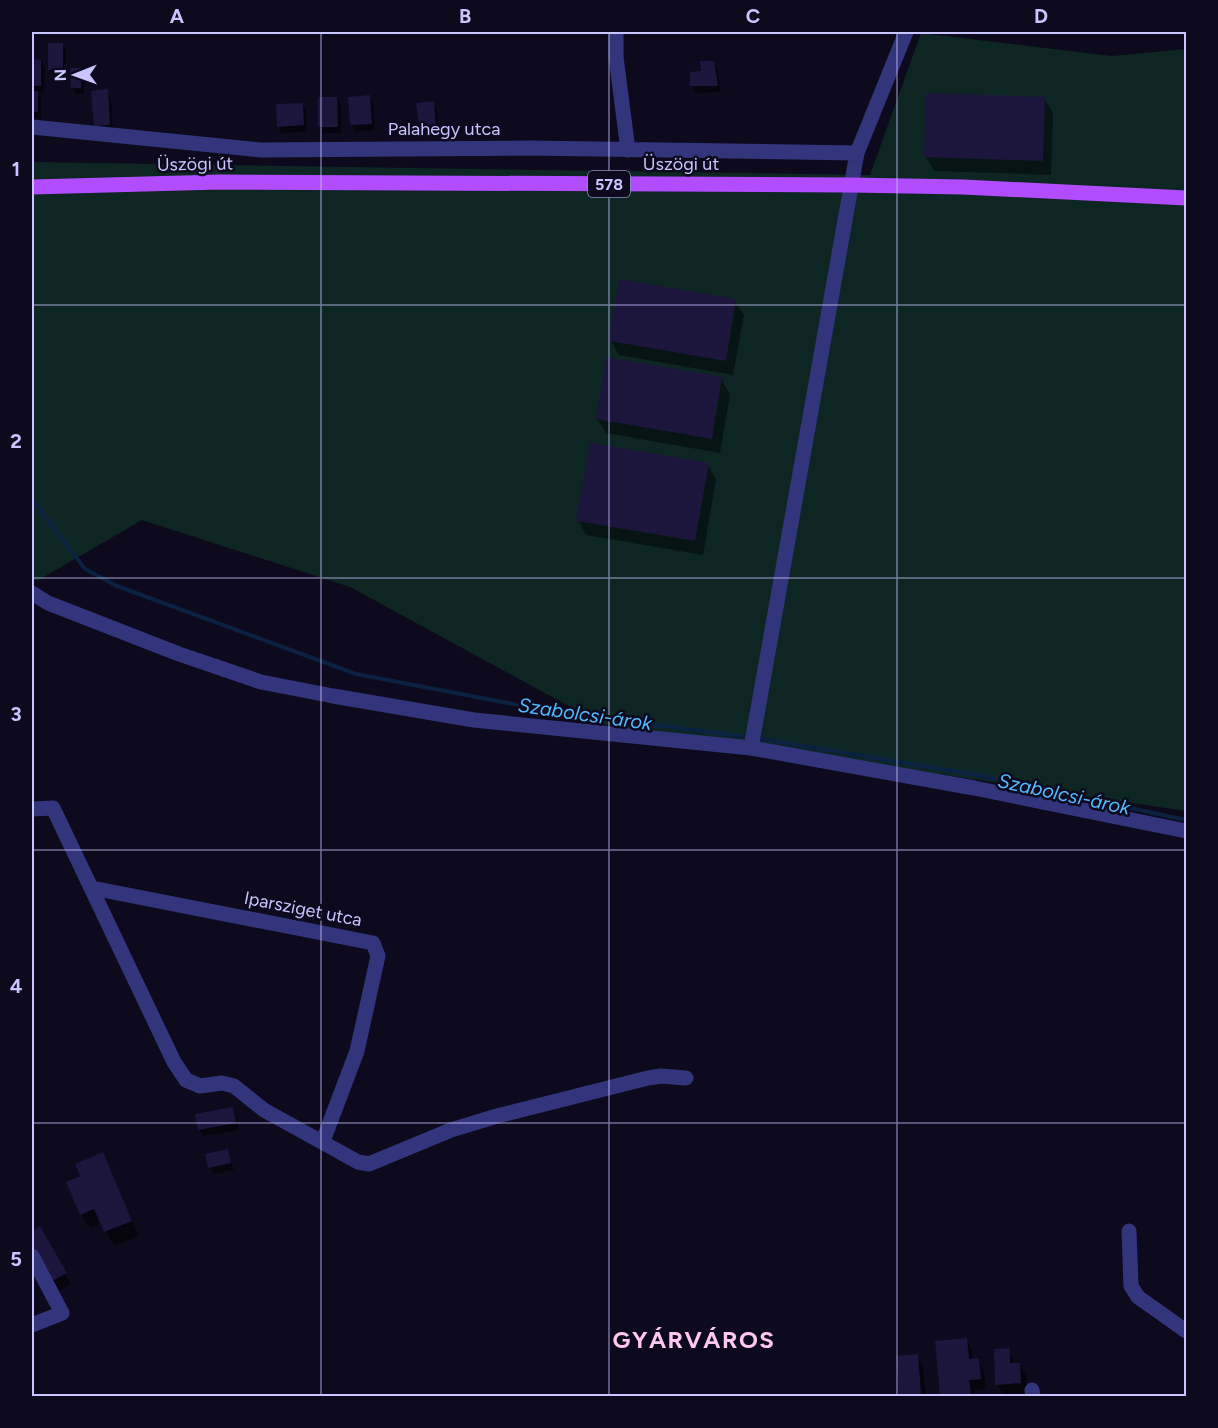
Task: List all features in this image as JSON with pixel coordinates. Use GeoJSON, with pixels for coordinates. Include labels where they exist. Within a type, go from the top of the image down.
{"type":"FeatureCollection","features":[{"type":"Feature","properties":{"kind":"main road","name":"Üszögi út"},"geometry":{"type":"LineString","coordinates":[[32,187],[220,182],[851,185],[963,187],[1186,198]]}},
{"type":"Feature","properties":{"kind":"street"},"geometry":{"type":"LineString","coordinates":[[616,32],[616,57],[628,150]]}},
{"type":"Feature","properties":{"kind":"street"},"geometry":{"type":"LineString","coordinates":[[753,741],[857,153],[906,32]]}},
{"type":"Feature","properties":{"kind":"street","name":"Palahegy utca"},"geometry":{"type":"LineString","coordinates":[[32,128],[261,150],[628,150],[857,153]]}},
{"type":"Feature","properties":{"kind":"street"},"geometry":{"type":"LineString","coordinates":[[32,593],[48,603],[157,646],[261,682],[474,720],[753,741],[1186,831]]}},
{"type":"Feature","properties":{"kind":"street"},"geometry":{"type":"LineString","coordinates":[[37,808],[53,808],[174,1062],[186,1080],[200,1086],[222,1083],[234,1086],[264,1110],[358,1162],[369,1164],[451,1130],[498,1116],[648,1078],[661,1076],[686,1078]]}},
{"type":"Feature","properties":{"kind":"street","name":"Iparsziget utca"},"geometry":{"type":"LineString","coordinates":[[92,888],[373,942],[378,956],[357,1050],[323,1141]]}},
{"type":"Feature","properties":{"kind":"street"},"geometry":{"type":"LineString","coordinates":[[1129,1231],[1131,1286],[1138,1297],[1186,1331]]}},
{"type":"Feature","properties":{"kind":"street"},"geometry":{"type":"LineString","coordinates":[[32,1256],[62,1313],[32,1325]]}},
{"type":"Feature","properties":{"kind":"green space"},"geometry":{"type":"Polygon","coordinates":[[[921,33],[1112,56],[1186,49],[1186,811],[602,724],[350,587],[142,520],[37,581],[32,578],[32,162],[870,175],[921,33]]]}},
{"type":"Feature","properties":{"kind":"building"},"geometry":{"type":"Polygon","coordinates":[[[48,43],[63,43],[63,70],[48,70],[48,43]]]}},
{"type":"Feature","properties":{"kind":"building"},"geometry":{"type":"Polygon","coordinates":[[[32,59],[41,60],[41,86],[32,86],[32,59]]]}},
{"type":"Feature","properties":{"kind":"building"},"geometry":{"type":"Polygon","coordinates":[[[700,61],[714,61],[718,86],[690,86],[690,72],[701,71],[700,61]]]}},
{"type":"Feature","properties":{"kind":"building"},"geometry":{"type":"Polygon","coordinates":[[[70,68],[81,68],[81,88],[71,88],[70,68]]]}},
{"type":"Feature","properties":{"kind":"building"},"geometry":{"type":"Polygon","coordinates":[[[108,89],[110,125],[94,126],[91,91],[108,89]]]}},
{"type":"Feature","properties":{"kind":"building"},"geometry":{"type":"Polygon","coordinates":[[[32,91],[38,91],[38,112],[32,112],[32,91]]]}},
{"type":"Feature","properties":{"kind":"building"},"geometry":{"type":"Polygon","coordinates":[[[926,93],[1045,97],[1043,161],[924,157],[926,93]]]}},
{"type":"Feature","properties":{"kind":"building"},"geometry":{"type":"Polygon","coordinates":[[[370,95],[372,124],[350,125],[348,97],[370,95]]]}},
{"type":"Feature","properties":{"kind":"building"},"geometry":{"type":"Polygon","coordinates":[[[318,97],[337,97],[338,127],[318,127],[318,97]]]}},
{"type":"Feature","properties":{"kind":"building"},"geometry":{"type":"Polygon","coordinates":[[[434,101],[436,126],[419,128],[416,103],[434,101]]]}},
{"type":"Feature","properties":{"kind":"building"},"geometry":{"type":"Polygon","coordinates":[[[303,103],[304,125],[277,127],[276,104],[303,103]]]}},
{"type":"Feature","properties":{"kind":"building"},"geometry":{"type":"Polygon","coordinates":[[[619,279],[736,299],[726,361],[609,341],[619,279]]]}},
{"type":"Feature","properties":{"kind":"building"},"geometry":{"type":"Polygon","coordinates":[[[606,357],[722,377],[712,439],[596,419],[606,357]]]}},
{"type":"Feature","properties":{"kind":"building"},"geometry":{"type":"Polygon","coordinates":[[[590,443],[709,463],[695,541],[576,521],[590,443]]]}},
{"type":"Feature","properties":{"kind":"building"},"geometry":{"type":"Polygon","coordinates":[[[233,1107],[236,1123],[198,1130],[195,1114],[233,1107]]]}},
{"type":"Feature","properties":{"kind":"building"},"geometry":{"type":"Polygon","coordinates":[[[228,1149],[231,1163],[208,1168],[205,1154],[228,1149]]]}},
{"type":"Feature","properties":{"kind":"building"},"geometry":{"type":"Polygon","coordinates":[[[103,1152],[132,1221],[104,1232],[94,1209],[80,1215],[66,1182],[80,1176],[75,1164],[103,1152]]]}},
{"type":"Feature","properties":{"kind":"building"},"geometry":{"type":"Polygon","coordinates":[[[40,1226],[67,1273],[52,1281],[32,1245],[32,1231],[40,1226]]]}},
{"type":"Feature","properties":{"kind":"building"},"geometry":{"type":"Polygon","coordinates":[[[967,1338],[969,1359],[979,1358],[981,1379],[969,1380],[971,1396],[940,1396],[935,1341],[967,1338]]]}},
{"type":"Feature","properties":{"kind":"building"},"geometry":{"type":"Polygon","coordinates":[[[1010,1348],[1010,1363],[1020,1363],[1021,1383],[995,1385],[994,1349],[1010,1348]]]}},
{"type":"Feature","properties":{"kind":"building"},"geometry":{"type":"Polygon","coordinates":[[[918,1354],[921,1394],[899,1396],[896,1356],[918,1354]]]}},
{"type":"Feature","properties":{"kind":"waterway","name":"Szabolcsi-árok"},"geometry":{"type":"LineString","coordinates":[[32,499],[85,569],[117,586],[356,674],[555,712],[748,737]]}},
{"type":"Feature","properties":{"kind":"waterway","name":"Szabolcsi-árok"},"geometry":{"type":"LineString","coordinates":[[756,738],[982,776],[1186,820]]}},
{"type":"Feature","properties":{"kind":"district","name":"GYÁRVÁROS"},"geometry":{"type":"Point","coordinates":[694,1340]}}]}
